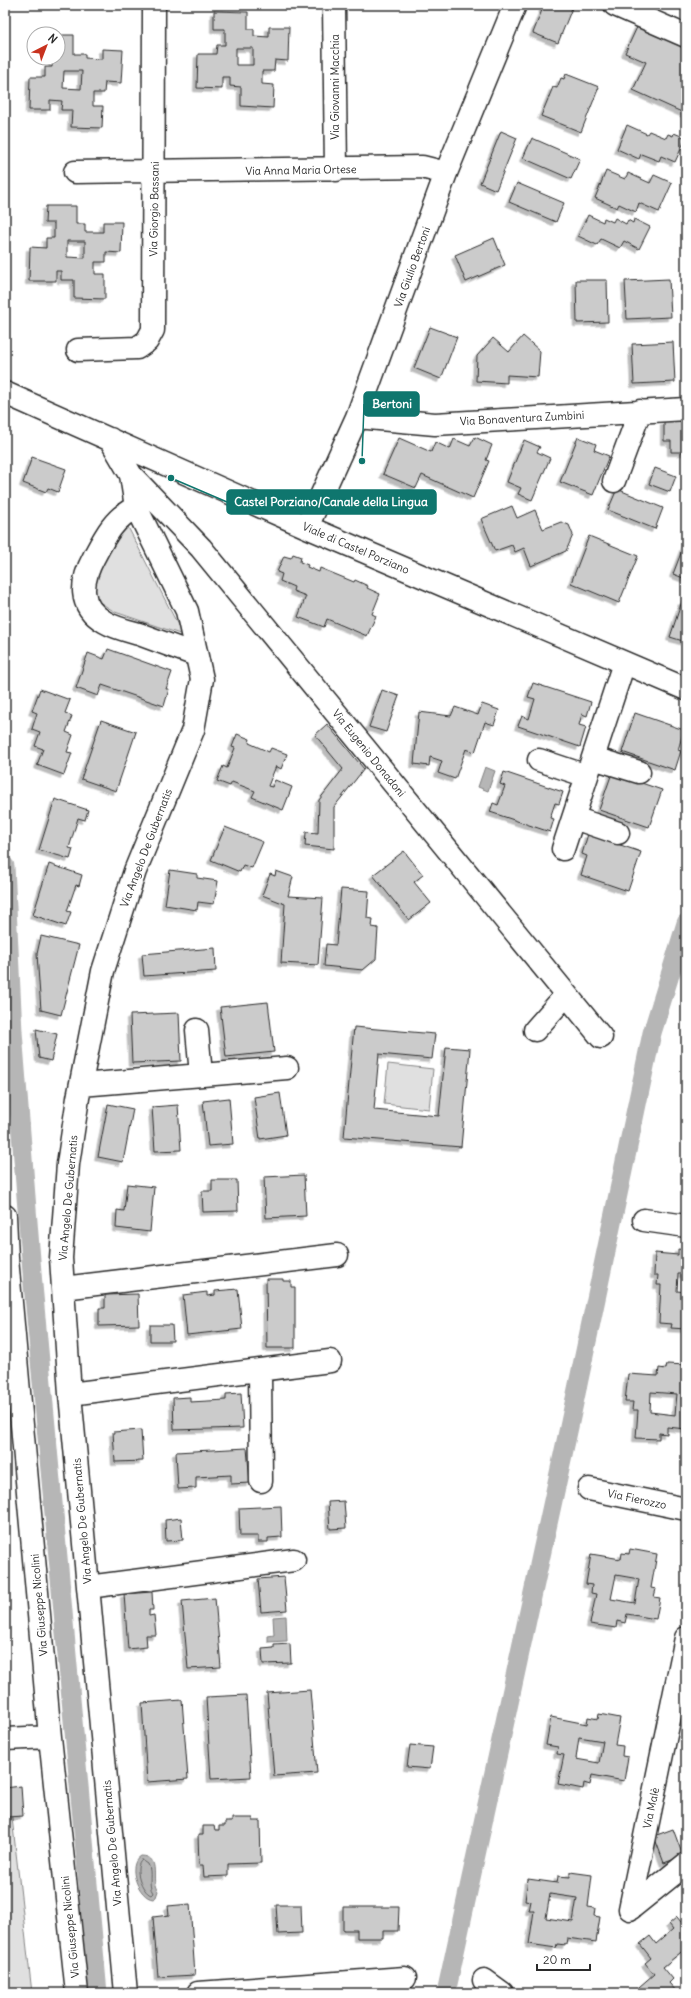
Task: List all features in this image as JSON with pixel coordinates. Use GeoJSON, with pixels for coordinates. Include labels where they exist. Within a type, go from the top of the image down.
{"type":"FeatureCollection","features":[{"type":"Feature","properties":{"kind":"street","name":"Via Giorgio Bassani"},"geometry":{"type":"LineString","coordinates":[[78,350],[137,348],[147,341],[153,330],[155,170],[154,5]]}},
{"type":"Feature","properties":{"kind":"street","name":"Via Giovanni Macchia"},"geometry":{"type":"LineString","coordinates":[[334,5],[336,170]]}},
{"type":"Feature","properties":{"kind":"street","name":"Via Giulio Bertoni"},"geometry":{"type":"LineString","coordinates":[[307,527],[357,417],[446,173],[515,5]]}},
{"type":"Feature","properties":{"kind":"street"},"geometry":{"type":"LineString","coordinates":[[615,5],[686,36]]}},
{"type":"Feature","properties":{"kind":"street","name":"Via Anna Maria Ortese"},"geometry":{"type":"LineString","coordinates":[[75,172],[155,170],[336,170],[422,167],[446,173]]}},
{"type":"Feature","properties":{"kind":"street","name":"Viale di Castel Porziano"},"geometry":{"type":"LineString","coordinates":[[13,397],[307,527],[686,689]]}},
{"type":"Feature","properties":{"kind":"street","name":"Via Bonaventura Zumbini"},"geometry":{"type":"LineString","coordinates":[[357,417],[435,424],[686,409]]}},
{"type":"Feature","properties":{"kind":"street"},"geometry":{"type":"LineString","coordinates":[[614,481],[640,411]]}},
{"type":"Feature","properties":{"kind":"street","name":"Via Angelo De Gubernatis"},"geometry":{"type":"LineString","coordinates":[[110,439],[131,475],[136,507],[187,611],[202,679],[193,730],[135,871],[103,972],[80,1085],[68,1164],[61,1258],[70,1394],[126,1993]]}},
{"type":"Feature","properties":{"kind":"street","name":"Via Eugenio Donadoni"},"geometry":{"type":"LineString","coordinates":[[131,475],[201,548],[601,1037]]}},
{"type":"Feature","properties":{"kind":"street"},"geometry":{"type":"LineString","coordinates":[[136,507],[119,517],[109,530],[87,570],[83,590],[86,601],[92,611],[106,623],[196,655]]}},
{"type":"Feature","properties":{"kind":"street"},"geometry":{"type":"LineString","coordinates":[[563,848],[624,663]]}},
{"type":"Feature","properties":{"kind":"street"},"geometry":{"type":"LineString","coordinates":[[539,760],[638,772]]}},
{"type":"Feature","properties":{"kind":"street"},"geometry":{"type":"LineString","coordinates":[[574,818],[618,833]]}},
{"type":"Feature","properties":{"kind":"street"},"geometry":{"type":"LineString","coordinates":[[535,1030],[566,994]]}},
{"type":"Feature","properties":{"kind":"street"},"geometry":{"type":"LineString","coordinates":[[197,1030],[201,1074]]}},
{"type":"Feature","properties":{"kind":"street"},"geometry":{"type":"LineString","coordinates":[[80,1085],[287,1068]]}},
{"type":"Feature","properties":{"kind":"street","name":"Via Giuseppe Nicolini"},"geometry":{"type":"LineString","coordinates":[[5,1216],[7,1258],[50,1737],[77,1993]]}},
{"type":"Feature","properties":{"kind":"street"},"geometry":{"type":"LineString","coordinates":[[644,1220],[686,1226]]}},
{"type":"Feature","properties":{"kind":"street"},"geometry":{"type":"LineString","coordinates":[[63,1288],[337,1255]]}},
{"type":"Feature","properties":{"kind":"street"},"geometry":{"type":"LineString","coordinates":[[70,1394],[330,1361]]}},
{"type":"Feature","properties":{"kind":"street"},"geometry":{"type":"LineString","coordinates":[[260,1370],[260,1481]]}},
{"type":"Feature","properties":{"kind":"street","name":"Via Fierozzo"},"geometry":{"type":"LineString","coordinates":[[589,1489],[686,1509]]}},
{"type":"Feature","properties":{"kind":"street"},"geometry":{"type":"LineString","coordinates":[[88,1587],[294,1560]]}},
{"type":"Feature","properties":{"kind":"street","name":"Via Malè"},"geometry":{"type":"LineString","coordinates":[[686,1638],[630,1908],[686,1864]]}},
{"type":"Feature","properties":{"kind":"street"},"geometry":{"type":"LineString","coordinates":[[5,1739],[50,1737]]}},
{"type":"Feature","properties":{"kind":"street"},"geometry":{"type":"LineString","coordinates":[[198,1993],[405,1978]]}},
{"type":"Feature","properties":{"kind":"street"},"geometry":{"type":"LineString","coordinates":[[484,1980],[502,1993]]}},
{"type":"Feature","properties":{"kind":"shaded area"},"geometry":{"type":"Polygon","coordinates":[[[127,525],[183,635],[115,612],[96,600],[90,576],[99,557],[127,525]]]}},
{"type":"Feature","properties":{"kind":"shaded area"},"geometry":{"type":"Polygon","coordinates":[[[388,1064],[433,1069],[429,1109],[384,1104],[388,1064]]]}},
{"type":"Feature","properties":{"kind":"shaded area"},"geometry":{"type":"Polygon","coordinates":[[[6,1765],[32,1993],[5,1993],[6,1765]]]}},
{"type":"Feature","properties":{"kind":"water"},"geometry":{"type":"Polygon","coordinates":[[[485,767],[495,771],[488,791],[478,787],[485,767]]]}},
{"type":"Feature","properties":{"kind":"water"},"geometry":{"type":"Polygon","coordinates":[[[286,1616],[287,1641],[268,1642],[268,1636],[274,1635],[273,1617],[286,1616]]]}},
{"type":"Feature","properties":{"kind":"water"},"geometry":{"type":"Polygon","coordinates":[[[141,1856],[148,1857],[152,1860],[154,1865],[155,1882],[158,1891],[156,1897],[153,1899],[143,1893],[134,1873],[136,1860],[141,1856]]]}},
{"type":"Feature","properties":{"kind":"building"},"geometry":{"type":"Polygon","coordinates":[[[544,5],[564,5],[572,8],[558,43],[533,33],[544,5]]]}},
{"type":"Feature","properties":{"kind":"building"},"geometry":{"type":"Polygon","coordinates":[[[214,11],[248,12],[248,29],[254,29],[254,36],[269,37],[269,27],[289,27],[288,61],[275,60],[274,71],[262,71],[262,84],[274,85],[273,108],[241,106],[241,87],[230,86],[230,77],[222,77],[222,89],[197,88],[198,54],[216,54],[217,45],[225,45],[225,29],[214,29],[214,11]],[[236,48],[236,65],[253,65],[253,48],[236,48]]]}},
{"type":"Feature","properties":{"kind":"building"},"geometry":{"type":"Polygon","coordinates":[[[638,25],[686,46],[686,114],[633,90],[646,62],[625,53],[638,25]]]}},
{"type":"Feature","properties":{"kind":"building"},"geometry":{"type":"Polygon","coordinates":[[[66,35],[74,35],[74,54],[85,54],[85,58],[102,59],[102,49],[123,50],[121,83],[105,82],[104,93],[93,93],[93,106],[103,106],[102,128],[71,127],[72,110],[61,110],[62,101],[50,100],[50,110],[29,110],[30,77],[45,77],[45,67],[66,66],[66,35]],[[64,71],[63,88],[81,89],[82,71],[64,71]]]}},
{"type":"Feature","properties":{"kind":"building"},"geometry":{"type":"Polygon","coordinates":[[[566,74],[599,87],[581,132],[541,116],[553,87],[557,88],[561,78],[564,79],[566,74]]]}},
{"type":"Feature","properties":{"kind":"building"},"geometry":{"type":"Polygon","coordinates":[[[627,125],[647,134],[649,131],[666,138],[668,134],[673,136],[674,133],[686,138],[675,162],[661,156],[659,161],[641,154],[639,159],[617,149],[627,125]]]}},
{"type":"Feature","properties":{"kind":"building"},"geometry":{"type":"Polygon","coordinates":[[[501,131],[517,138],[496,190],[480,183],[501,131]]]}},
{"type":"Feature","properties":{"kind":"building"},"geometry":{"type":"Polygon","coordinates":[[[532,138],[580,159],[571,179],[523,158],[532,138]]]}},
{"type":"Feature","properties":{"kind":"building"},"geometry":{"type":"Polygon","coordinates":[[[606,171],[625,179],[628,173],[650,183],[654,175],[672,183],[659,212],[639,203],[636,212],[619,204],[617,208],[595,198],[606,171]]]}},
{"type":"Feature","properties":{"kind":"building"},"geometry":{"type":"Polygon","coordinates":[[[517,183],[564,203],[556,222],[509,202],[517,183]]]}},
{"type":"Feature","properties":{"kind":"building"},"geometry":{"type":"Polygon","coordinates":[[[46,206],[76,206],[76,224],[85,224],[85,232],[103,232],[103,222],[122,222],[121,253],[106,252],[106,262],[95,262],[95,274],[105,274],[105,299],[74,298],[74,280],[61,280],[61,271],[56,271],[56,281],[29,281],[30,247],[46,248],[46,238],[54,238],[54,223],[45,223],[46,206]],[[67,241],[67,257],[85,258],[85,241],[67,241]]]}},
{"type":"Feature","properties":{"kind":"building"},"geometry":{"type":"Polygon","coordinates":[[[588,215],[603,222],[604,218],[613,222],[615,218],[626,224],[628,220],[633,223],[634,219],[650,227],[639,249],[624,241],[620,248],[601,239],[597,245],[578,236],[588,215]]]}},
{"type":"Feature","properties":{"kind":"building"},"geometry":{"type":"Polygon","coordinates":[[[494,238],[505,265],[466,282],[455,255],[494,238]]]}},
{"type":"Feature","properties":{"kind":"building"},"geometry":{"type":"Polygon","coordinates":[[[669,279],[671,317],[627,319],[625,281],[669,279]]]}},
{"type":"Feature","properties":{"kind":"building"},"geometry":{"type":"Polygon","coordinates":[[[576,280],[607,280],[608,322],[577,323],[576,280]]]}},
{"type":"Feature","properties":{"kind":"building"},"geometry":{"type":"Polygon","coordinates":[[[430,327],[457,337],[441,379],[414,368],[430,327]]]}},
{"type":"Feature","properties":{"kind":"building"},"geometry":{"type":"Polygon","coordinates":[[[523,336],[540,351],[538,377],[507,375],[507,383],[476,381],[477,356],[493,338],[509,352],[523,336]]]}},
{"type":"Feature","properties":{"kind":"building"},"geometry":{"type":"Polygon","coordinates":[[[673,342],[675,382],[634,384],[632,344],[673,342]]]}},
{"type":"Feature","properties":{"kind":"building"},"geometry":{"type":"Polygon","coordinates":[[[664,421],[686,421],[686,452],[671,452],[671,441],[664,441],[664,421]]]}},
{"type":"Feature","properties":{"kind":"building"},"geometry":{"type":"Polygon","coordinates":[[[475,437],[492,445],[486,460],[489,461],[473,498],[422,475],[416,488],[383,474],[399,438],[431,452],[435,442],[450,449],[454,439],[470,446],[475,437]]]}},
{"type":"Feature","properties":{"kind":"building"},"geometry":{"type":"Polygon","coordinates":[[[578,437],[596,444],[594,450],[609,456],[593,495],[560,482],[578,437]]]}},
{"type":"Feature","properties":{"kind":"building"},"geometry":{"type":"Polygon","coordinates":[[[524,440],[540,447],[537,452],[550,458],[532,500],[518,494],[521,488],[507,482],[524,440]]]}},
{"type":"Feature","properties":{"kind":"building"},"geometry":{"type":"Polygon","coordinates":[[[32,457],[66,469],[58,492],[48,488],[46,492],[23,483],[32,457]]]}},
{"type":"Feature","properties":{"kind":"building"},"geometry":{"type":"Polygon","coordinates":[[[655,468],[676,476],[670,492],[649,484],[655,468]]]}},
{"type":"Feature","properties":{"kind":"building"},"geometry":{"type":"Polygon","coordinates":[[[617,489],[663,508],[655,529],[608,510],[617,489]]]}},
{"type":"Feature","properties":{"kind":"building"},"geometry":{"type":"Polygon","coordinates":[[[512,506],[517,518],[535,510],[543,529],[561,522],[569,525],[573,535],[566,551],[531,566],[524,548],[515,552],[512,545],[495,551],[481,519],[512,506]]]}},
{"type":"Feature","properties":{"kind":"building"},"geometry":{"type":"Polygon","coordinates":[[[589,536],[638,556],[619,603],[571,583],[589,536]]]}},
{"type":"Feature","properties":{"kind":"building"},"geometry":{"type":"Polygon","coordinates":[[[686,540],[686,579],[673,574],[686,540]]]}},
{"type":"Feature","properties":{"kind":"building"},"geometry":{"type":"Polygon","coordinates":[[[293,554],[301,557],[300,562],[308,565],[307,567],[319,572],[320,568],[354,582],[355,580],[380,594],[372,614],[376,616],[367,636],[327,619],[324,627],[298,617],[306,596],[293,591],[294,587],[280,581],[282,574],[277,572],[284,556],[291,558],[293,554]]]}},
{"type":"Feature","properties":{"kind":"building"},"geometry":{"type":"Polygon","coordinates":[[[682,601],[686,603],[686,642],[670,637],[682,601]]]}},
{"type":"Feature","properties":{"kind":"building"},"geometry":{"type":"Polygon","coordinates":[[[108,649],[172,672],[166,689],[169,689],[164,706],[102,685],[98,696],[76,688],[88,653],[104,659],[108,649]]]}},
{"type":"Feature","properties":{"kind":"building"},"geometry":{"type":"Polygon","coordinates":[[[533,683],[591,702],[587,716],[582,714],[579,725],[586,727],[580,747],[518,726],[522,716],[529,719],[535,699],[528,697],[533,683]]]}},
{"type":"Feature","properties":{"kind":"building"},"geometry":{"type":"Polygon","coordinates":[[[40,689],[70,700],[65,713],[72,716],[66,732],[73,735],[67,752],[72,753],[64,775],[37,765],[43,749],[35,746],[40,732],[32,729],[37,713],[32,711],[40,689]]]}},
{"type":"Feature","properties":{"kind":"building"},"geometry":{"type":"Polygon","coordinates":[[[382,690],[399,696],[386,732],[369,727],[382,690]]]}},
{"type":"Feature","properties":{"kind":"building"},"geometry":{"type":"Polygon","coordinates":[[[482,704],[499,710],[494,725],[485,722],[475,752],[466,749],[455,779],[438,773],[442,761],[430,757],[429,766],[414,764],[419,712],[451,716],[455,707],[478,715],[482,704]]]}},
{"type":"Feature","properties":{"kind":"building"},"geometry":{"type":"Polygon","coordinates":[[[635,713],[684,730],[678,750],[681,751],[675,770],[622,752],[635,713]]]}},
{"type":"Feature","properties":{"kind":"building"},"geometry":{"type":"Polygon","coordinates":[[[101,720],[136,732],[116,791],[81,779],[101,720]]]}},
{"type":"Feature","properties":{"kind":"building"},"geometry":{"type":"Polygon","coordinates":[[[327,724],[364,769],[334,807],[334,849],[305,846],[306,832],[318,833],[319,800],[343,769],[315,735],[327,724]]]}},
{"type":"Feature","properties":{"kind":"building"},"geometry":{"type":"Polygon","coordinates":[[[237,734],[250,739],[249,743],[269,752],[271,748],[287,754],[281,769],[276,766],[268,786],[272,787],[275,780],[292,787],[283,810],[252,797],[255,791],[232,782],[230,786],[217,781],[223,766],[227,768],[235,748],[232,747],[237,734]]]}},
{"type":"Feature","properties":{"kind":"building"},"geometry":{"type":"Polygon","coordinates":[[[504,772],[563,792],[559,804],[555,803],[550,818],[554,819],[550,832],[490,812],[493,803],[498,805],[505,786],[500,784],[504,772]]]}},
{"type":"Feature","properties":{"kind":"building"},"geometry":{"type":"Polygon","coordinates":[[[612,773],[662,790],[649,827],[599,810],[612,773]]]}},
{"type":"Feature","properties":{"kind":"building"},"geometry":{"type":"Polygon","coordinates":[[[55,799],[88,810],[85,820],[78,818],[69,848],[73,849],[70,859],[39,850],[55,799]]]}},
{"type":"Feature","properties":{"kind":"building"},"geometry":{"type":"Polygon","coordinates":[[[225,827],[263,842],[252,868],[243,865],[240,872],[211,860],[225,827]]]}},
{"type":"Feature","properties":{"kind":"building"},"geometry":{"type":"Polygon","coordinates":[[[588,834],[641,852],[628,891],[581,875],[587,856],[582,854],[588,834]]]}},
{"type":"Feature","properties":{"kind":"building"},"geometry":{"type":"Polygon","coordinates":[[[404,851],[423,875],[414,882],[431,903],[409,920],[373,875],[404,851]]]}},
{"type":"Feature","properties":{"kind":"building"},"geometry":{"type":"Polygon","coordinates":[[[49,864],[82,875],[79,886],[76,885],[67,911],[71,912],[66,926],[33,915],[49,864]]]}},
{"type":"Feature","properties":{"kind":"building"},"geometry":{"type":"Polygon","coordinates":[[[170,870],[197,874],[197,878],[218,881],[214,904],[198,902],[197,910],[165,905],[170,870]]]}},
{"type":"Feature","properties":{"kind":"building"},"geometry":{"type":"Polygon","coordinates":[[[276,871],[293,877],[288,896],[323,898],[318,965],[281,963],[285,904],[262,895],[270,874],[275,876],[276,871]]]}},
{"type":"Feature","properties":{"kind":"building"},"geometry":{"type":"Polygon","coordinates":[[[341,889],[369,891],[367,918],[373,919],[372,927],[378,928],[376,959],[363,970],[324,966],[326,944],[336,945],[341,889]]]}},
{"type":"Feature","properties":{"kind":"building"},"geometry":{"type":"Polygon","coordinates":[[[41,936],[79,945],[61,1015],[41,1010],[37,954],[41,936]]]}},
{"type":"Feature","properties":{"kind":"building"},"geometry":{"type":"Polygon","coordinates":[[[215,948],[216,971],[144,976],[142,954],[215,948]]]}},
{"type":"Feature","properties":{"kind":"building"},"geometry":{"type":"Polygon","coordinates":[[[268,1002],[274,1052],[226,1057],[220,1007],[268,1002]]]}},
{"type":"Feature","properties":{"kind":"building"},"geometry":{"type":"Polygon","coordinates":[[[179,1013],[181,1061],[132,1063],[130,1015],[179,1013]]]}},
{"type":"Feature","properties":{"kind":"building"},"geometry":{"type":"Polygon","coordinates":[[[354,1027],[435,1034],[432,1059],[379,1054],[374,1110],[439,1116],[446,1047],[470,1049],[461,1147],[344,1137],[354,1027]]]}},
{"type":"Feature","properties":{"kind":"building"},"geometry":{"type":"Polygon","coordinates":[[[36,1029],[57,1034],[51,1061],[39,1058],[36,1029]]]}},
{"type":"Feature","properties":{"kind":"building"},"geometry":{"type":"Polygon","coordinates":[[[280,1093],[286,1135],[260,1139],[254,1097],[280,1093]]]}},
{"type":"Feature","properties":{"kind":"building"},"geometry":{"type":"Polygon","coordinates":[[[229,1098],[233,1144],[208,1146],[203,1101],[229,1098]]]}},
{"type":"Feature","properties":{"kind":"building"},"geometry":{"type":"Polygon","coordinates":[[[108,1104],[133,1109],[123,1162],[98,1157],[108,1104]]]}},
{"type":"Feature","properties":{"kind":"building"},"geometry":{"type":"Polygon","coordinates":[[[178,1105],[181,1150],[155,1151],[152,1107],[178,1105]]]}},
{"type":"Feature","properties":{"kind":"building"},"geometry":{"type":"Polygon","coordinates":[[[304,1175],[306,1216],[266,1218],[264,1177],[304,1175]]]}},
{"type":"Feature","properties":{"kind":"building"},"geometry":{"type":"Polygon","coordinates":[[[212,1180],[237,1180],[238,1211],[203,1212],[202,1191],[212,1191],[212,1180]]]}},
{"type":"Feature","properties":{"kind":"building"},"geometry":{"type":"Polygon","coordinates":[[[127,1184],[154,1187],[150,1232],[116,1228],[117,1210],[124,1211],[127,1184]]]}},
{"type":"Feature","properties":{"kind":"building"},"geometry":{"type":"Polygon","coordinates":[[[678,1249],[686,1250],[686,1274],[678,1274],[677,1291],[686,1292],[686,1329],[671,1328],[672,1324],[659,1323],[661,1285],[657,1285],[658,1275],[654,1275],[655,1253],[678,1255],[678,1249]]]}},
{"type":"Feature","properties":{"kind":"building"},"geometry":{"type":"Polygon","coordinates":[[[266,1279],[283,1279],[283,1281],[291,1281],[291,1287],[295,1287],[295,1348],[267,1348],[266,1279]]]}},
{"type":"Feature","properties":{"kind":"building"},"geometry":{"type":"Polygon","coordinates":[[[238,1289],[242,1329],[187,1335],[183,1295],[207,1292],[207,1296],[215,1295],[215,1291],[238,1289]]]}},
{"type":"Feature","properties":{"kind":"building"},"geometry":{"type":"Polygon","coordinates":[[[138,1294],[139,1325],[99,1326],[99,1308],[105,1308],[105,1295],[138,1294]]]}},
{"type":"Feature","properties":{"kind":"building"},"geometry":{"type":"Polygon","coordinates":[[[150,1325],[172,1325],[173,1341],[150,1341],[150,1325]]]}},
{"type":"Feature","properties":{"kind":"building"},"geometry":{"type":"Polygon","coordinates":[[[667,1364],[686,1365],[686,1429],[667,1427],[667,1434],[659,1433],[659,1439],[636,1438],[638,1410],[632,1410],[633,1402],[625,1402],[628,1374],[658,1376],[659,1368],[666,1369],[667,1364]],[[651,1392],[650,1412],[675,1415],[677,1394],[651,1392]]]}},
{"type":"Feature","properties":{"kind":"building"},"geometry":{"type":"Polygon","coordinates":[[[241,1393],[243,1428],[174,1430],[173,1398],[190,1397],[190,1402],[226,1400],[226,1394],[241,1393]]]}},
{"type":"Feature","properties":{"kind":"building"},"geometry":{"type":"Polygon","coordinates":[[[141,1430],[143,1461],[115,1462],[113,1432],[141,1430]]]}},
{"type":"Feature","properties":{"kind":"building"},"geometry":{"type":"Polygon","coordinates":[[[247,1448],[250,1483],[231,1484],[231,1475],[196,1477],[196,1488],[178,1489],[176,1452],[247,1448]]]}},
{"type":"Feature","properties":{"kind":"building"},"geometry":{"type":"Polygon","coordinates":[[[344,1501],[346,1528],[330,1529],[328,1502],[344,1501]]]}},
{"type":"Feature","properties":{"kind":"building"},"geometry":{"type":"Polygon","coordinates":[[[281,1506],[282,1537],[268,1538],[268,1542],[258,1542],[258,1536],[240,1536],[239,1508],[281,1506]]]}},
{"type":"Feature","properties":{"kind":"building"},"geometry":{"type":"Polygon","coordinates":[[[181,1518],[183,1540],[166,1541],[165,1520],[181,1518]]]}},
{"type":"Feature","properties":{"kind":"building"},"geometry":{"type":"Polygon","coordinates":[[[630,1549],[657,1554],[651,1588],[656,1589],[654,1597],[660,1598],[656,1619],[627,1614],[625,1623],[617,1621],[616,1628],[590,1624],[596,1594],[591,1593],[592,1585],[586,1584],[591,1554],[621,1559],[622,1553],[629,1554],[630,1549]],[[616,1575],[611,1599],[635,1603],[639,1579],[616,1575]]]}},
{"type":"Feature","properties":{"kind":"building"},"geometry":{"type":"Polygon","coordinates":[[[284,1577],[287,1610],[261,1612],[258,1579],[284,1577]]]}},
{"type":"Feature","properties":{"kind":"building"},"geometry":{"type":"Polygon","coordinates":[[[152,1592],[153,1610],[149,1610],[149,1616],[154,1615],[156,1635],[146,1635],[147,1647],[128,1649],[124,1594],[152,1592]]]}},
{"type":"Feature","properties":{"kind":"building"},"geometry":{"type":"Polygon","coordinates":[[[215,1598],[221,1667],[188,1669],[182,1601],[215,1598]]]}},
{"type":"Feature","properties":{"kind":"building"},"geometry":{"type":"Polygon","coordinates":[[[290,1644],[291,1663],[263,1664],[262,1649],[274,1648],[274,1645],[290,1644]]]}},
{"type":"Feature","properties":{"kind":"building"},"geometry":{"type":"Polygon","coordinates":[[[310,1690],[317,1773],[274,1776],[267,1693],[310,1690]]]}},
{"type":"Feature","properties":{"kind":"building"},"geometry":{"type":"Polygon","coordinates":[[[246,1695],[251,1777],[211,1779],[206,1697],[246,1695]]]}},
{"type":"Feature","properties":{"kind":"building"},"geometry":{"type":"Polygon","coordinates":[[[182,1700],[188,1779],[147,1782],[142,1703],[182,1700]]]}},
{"type":"Feature","properties":{"kind":"building"},"geometry":{"type":"Polygon","coordinates":[[[599,1714],[620,1718],[615,1745],[623,1746],[622,1756],[628,1757],[624,1781],[592,1775],[590,1785],[584,1783],[583,1789],[558,1784],[564,1755],[557,1754],[558,1747],[546,1745],[551,1717],[587,1724],[588,1717],[598,1719],[599,1714]],[[579,1737],[576,1759],[599,1763],[603,1741],[579,1737]]]}},
{"type":"Feature","properties":{"kind":"building"},"geometry":{"type":"Polygon","coordinates":[[[410,1745],[433,1747],[430,1769],[407,1767],[410,1745]]]}},
{"type":"Feature","properties":{"kind":"building"},"geometry":{"type":"Polygon","coordinates":[[[21,1786],[23,1816],[7,1817],[8,1824],[5,1824],[5,1788],[21,1786]]]}},
{"type":"Feature","properties":{"kind":"building"},"geometry":{"type":"Polygon","coordinates":[[[232,1818],[253,1818],[253,1821],[260,1821],[261,1863],[228,1864],[228,1876],[204,1877],[203,1865],[199,1865],[198,1835],[203,1835],[203,1826],[214,1826],[215,1830],[219,1830],[219,1826],[225,1826],[225,1822],[232,1822],[232,1818]]]}},
{"type":"Feature","properties":{"kind":"building"},"geometry":{"type":"Polygon","coordinates":[[[673,1829],[683,1856],[664,1863],[654,1836],[673,1829]]]}},
{"type":"Feature","properties":{"kind":"building"},"geometry":{"type":"Polygon","coordinates":[[[570,1872],[592,1875],[588,1907],[595,1908],[594,1916],[600,1917],[596,1942],[567,1938],[566,1945],[557,1944],[556,1948],[529,1944],[534,1911],[529,1911],[531,1901],[525,1900],[528,1879],[557,1883],[558,1876],[570,1877],[570,1872]],[[550,1894],[546,1918],[573,1922],[577,1898],[550,1894]]]}},
{"type":"Feature","properties":{"kind":"building"},"geometry":{"type":"Polygon","coordinates":[[[190,1904],[195,1975],[158,1977],[153,1917],[169,1915],[168,1906],[190,1904]]]}},
{"type":"Feature","properties":{"kind":"building"},"geometry":{"type":"Polygon","coordinates":[[[276,1905],[301,1905],[302,1933],[278,1934],[276,1905]]]}},
{"type":"Feature","properties":{"kind":"building"},"geometry":{"type":"Polygon","coordinates":[[[343,1907],[399,1907],[398,1931],[383,1931],[383,1938],[357,1938],[357,1930],[343,1930],[343,1907]]]}},
{"type":"Feature","properties":{"kind":"building"},"geometry":{"type":"Polygon","coordinates":[[[677,1917],[686,1928],[686,1948],[663,1967],[673,1979],[669,1983],[678,1993],[632,1993],[654,1974],[645,1963],[651,1958],[640,1944],[650,1936],[656,1944],[673,1929],[669,1924],[677,1917]]]}},
{"type":"Feature","properties":{"kind":"waterway"},"geometry":{"type":"LineString","coordinates":[[5,866],[13,1032],[33,1285],[98,1993]]}},
{"type":"Feature","properties":{"kind":"waterway"},"geometry":{"type":"LineString","coordinates":[[446,1993],[569,1427],[652,1033],[686,923]]}},
{"type":"Feature","properties":{"kind":"place","name":"Bertoni"},"geometry":{"type":"Point","coordinates":[362,461]}},
{"type":"Feature","properties":{"kind":"place","name":"Castel Porziano/Canale della Lingua"},"geometry":{"type":"Point","coordinates":[171,478]}}]}
